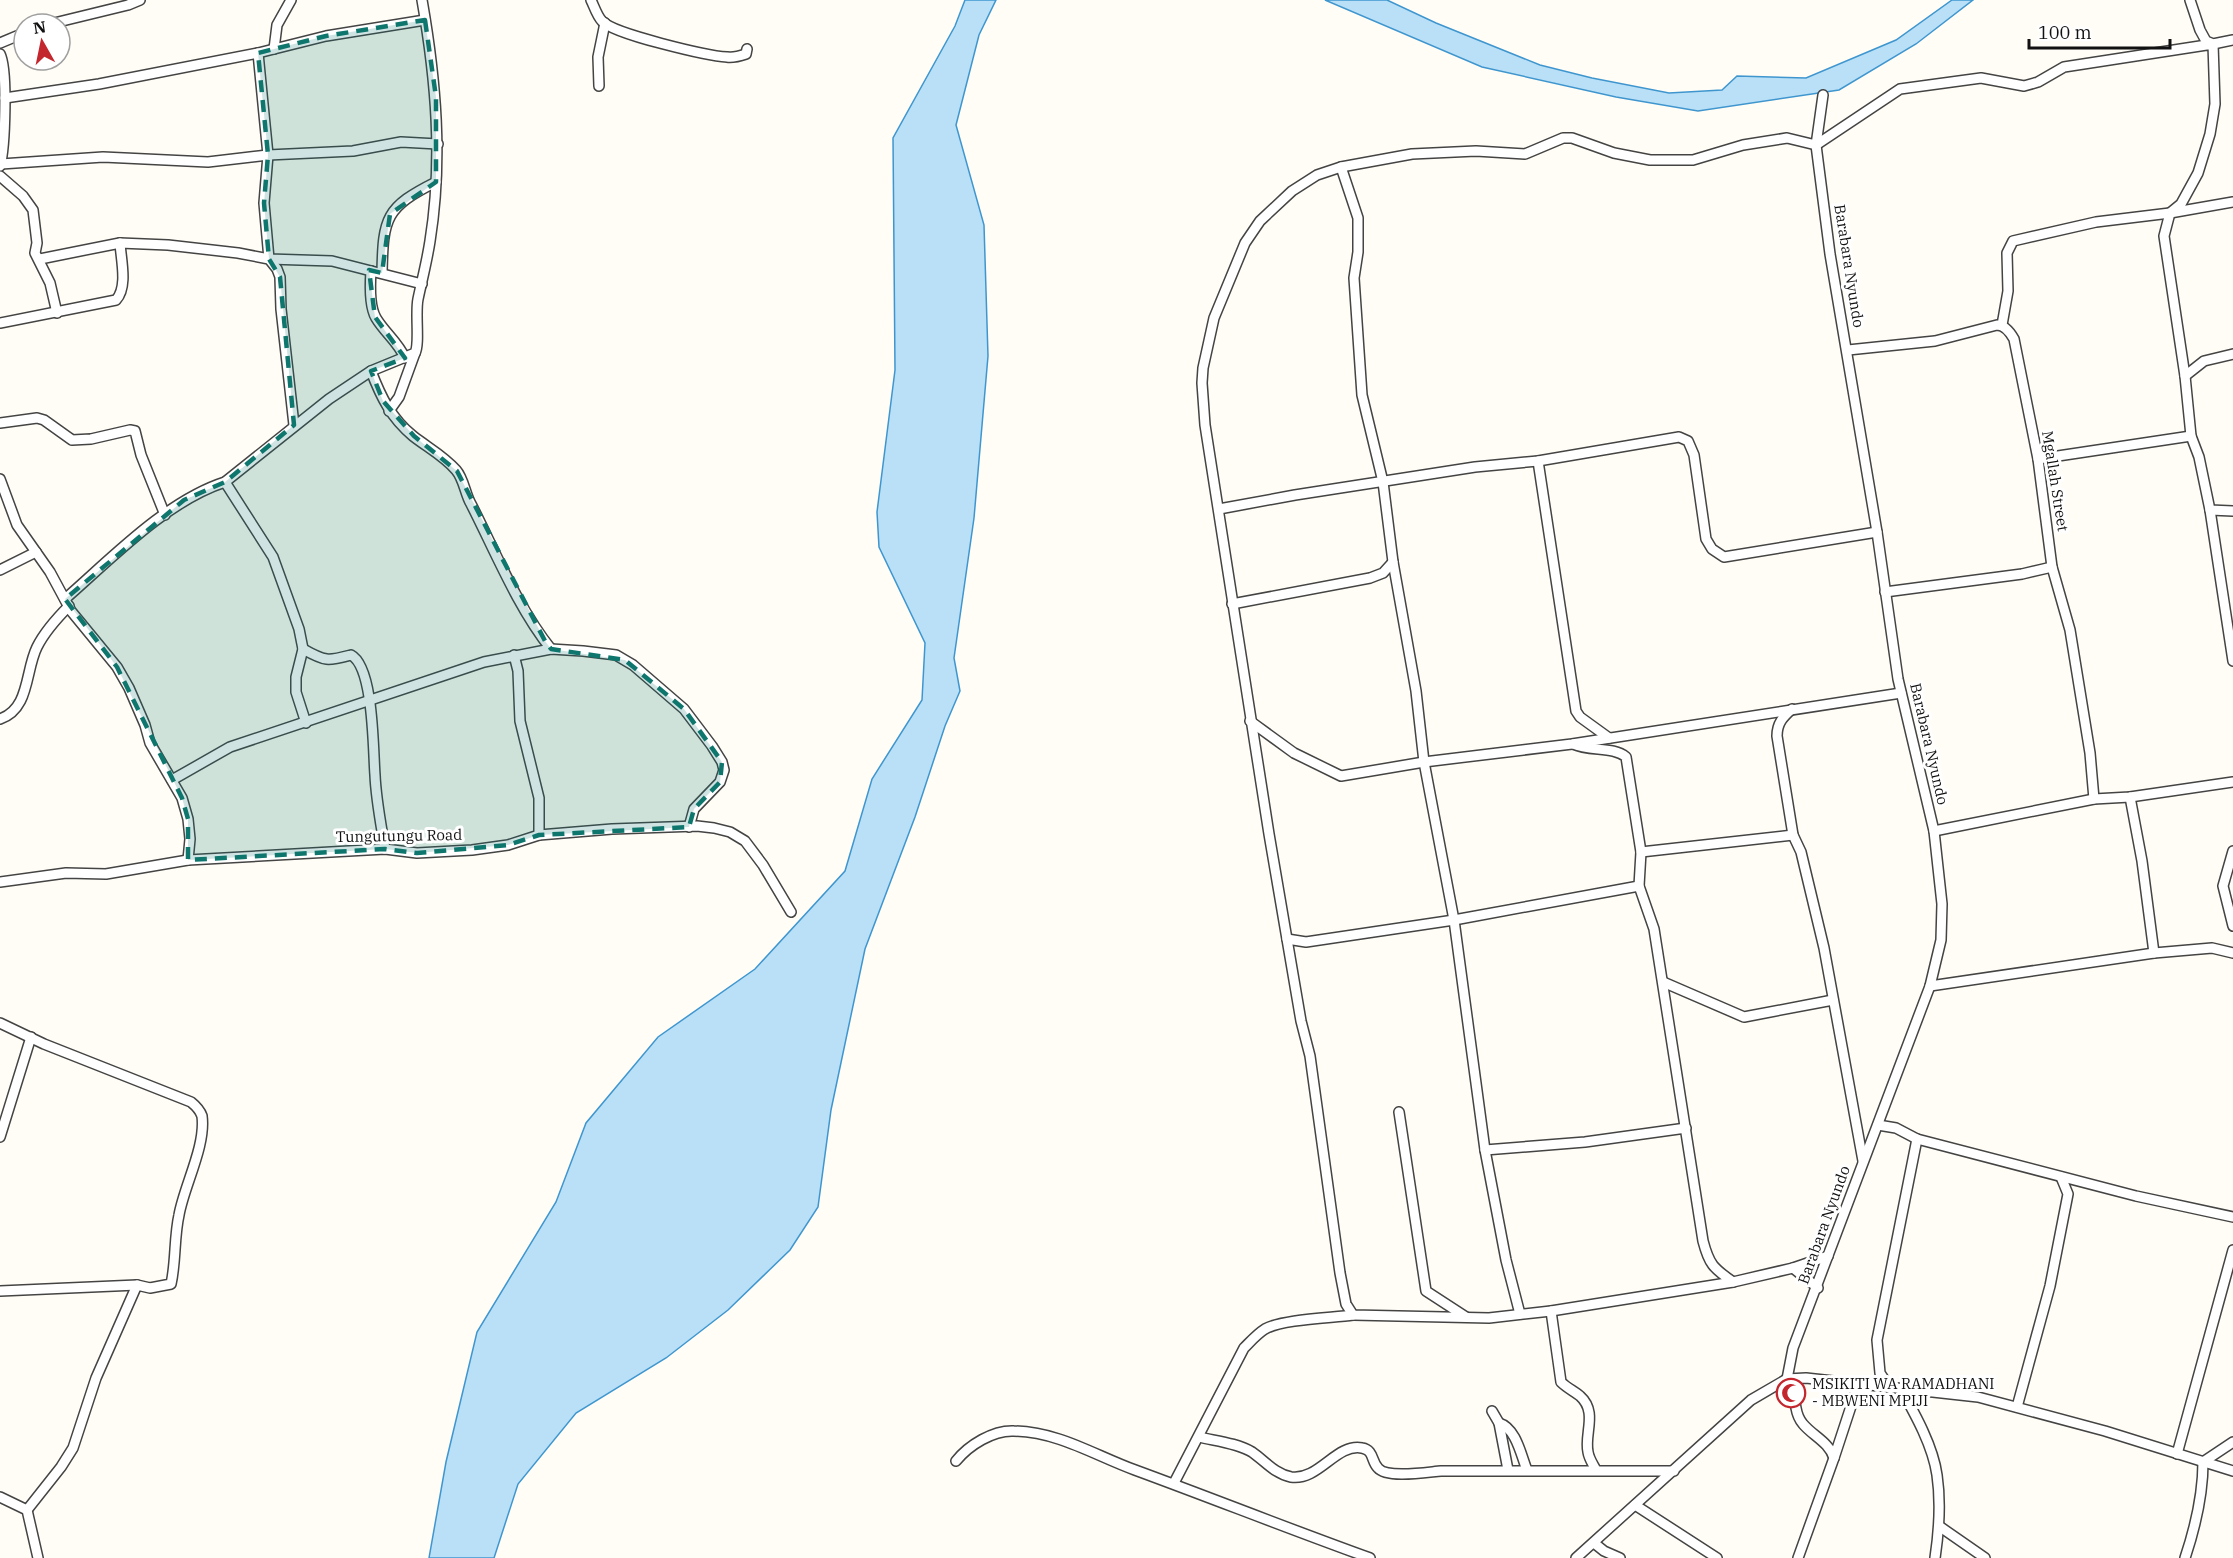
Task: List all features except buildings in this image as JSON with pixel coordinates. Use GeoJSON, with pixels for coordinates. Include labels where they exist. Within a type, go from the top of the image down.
{"type":"FeatureCollection","features":[{"type":"Feature","properties":{"kind":"street"},"geometry":{"type":"LineString","coordinates":[[72,19],[140,0]]}},
{"type":"Feature","properties":{"kind":"street"},"geometry":{"type":"LineString","coordinates":[[274,49],[278,25],[291,0]]}},
{"type":"Feature","properties":{"kind":"street"},"geometry":{"type":"LineString","coordinates":[[389,411],[399,397],[418,347],[417,309],[431,239],[436,182],[438,144],[436,97],[422,0]]}},
{"type":"Feature","properties":{"kind":"street"},"geometry":{"type":"LineString","coordinates":[[591,0],[601,21],[629,33],[712,55],[740,56],[746,54],[747,49]]}},
{"type":"Feature","properties":{"kind":"street"},"geometry":{"type":"LineString","coordinates":[[2190,0],[2200,30],[2206,41],[2213,44]]}},
{"type":"Feature","properties":{"kind":"street"},"geometry":{"type":"LineString","coordinates":[[5,98],[99,84],[258,53],[326,36],[425,20]]}},
{"type":"Feature","properties":{"kind":"street"},"geometry":{"type":"LineString","coordinates":[[599,86],[598,57],[605,23]]}},
{"type":"Feature","properties":{"kind":"street"},"geometry":{"type":"LineString","coordinates":[[1353,1316],[1346,1304],[1340,1273],[1310,1056],[1301,1021],[1250,721],[1220,509],[1205,425],[1202,383],[1214,318],[1245,243],[1260,221],[1292,191],[1317,175],[1341,167],[1412,154],[1476,152],[1525,154],[1563,138],[1572,138],[1621,155],[1650,160],[1693,160],[1743,145],[1787,138],[1816,145],[1900,89],[1982,78],[2024,86],[2049,77],[2064,67],[2233,40]]}},
{"type":"Feature","properties":{"kind":"street"},"geometry":{"type":"LineString","coordinates":[[2213,44],[2215,104],[2210,134],[2202,164],[2181,204],[2170,213],[2164,236],[2185,376],[2191,436],[2199,457],[2210,510],[2233,661]]}},
{"type":"Feature","properties":{"kind":"street"},"geometry":{"type":"LineString","coordinates":[[258,53],[268,154],[264,202],[269,259],[280,277],[281,309],[294,425]]}},
{"type":"Feature","properties":{"kind":"street"},"geometry":{"type":"LineString","coordinates":[[0,54],[4,64],[5,98],[1,165],[103,157],[208,162],[268,154],[353,151],[401,142],[438,144]]}},
{"type":"Feature","properties":{"kind":"street","name":"Barabara Nyundo"},"geometry":{"type":"LineString","coordinates":[[1823,95],[1816,145],[1830,254],[1848,350],[1901,693],[1934,831],[1942,904],[1941,940],[1930,986],[1863,1161],[1818,1288],[1793,1348],[1791,1379],[1801,1423],[1832,1450],[1834,1458]]}},
{"type":"Feature","properties":{"kind":"street"},"geometry":{"type":"LineString","coordinates":[[1341,167],[1358,218],[1358,252],[1354,278],[1362,395],[1383,482],[1393,562],[1416,691],[1425,762],[1454,920],[1485,1150],[1506,1260],[1520,1314]]}},
{"type":"Feature","properties":{"kind":"street"},"geometry":{"type":"LineString","coordinates":[[0,176],[23,196],[33,210],[37,243],[35,251],[50,282],[57,313]]}},
{"type":"Feature","properties":{"kind":"street"},"geometry":{"type":"LineString","coordinates":[[382,273],[385,234],[390,214],[407,198],[436,182]]}},
{"type":"Feature","properties":{"kind":"street"},"geometry":{"type":"LineString","coordinates":[[1848,350],[1935,341],[2002,325],[2008,291],[2007,253],[2013,241],[2096,222],[2233,202]]}},
{"type":"Feature","properties":{"kind":"street"},"geometry":{"type":"LineString","coordinates":[[40,259],[120,243],[178,246],[269,259],[332,261],[423,284]]}},
{"type":"Feature","properties":{"kind":"street"},"geometry":{"type":"LineString","coordinates":[[0,323],[116,300],[121,294],[120,243]]}},
{"type":"Feature","properties":{"kind":"street"},"geometry":{"type":"LineString","coordinates":[[371,271],[370,284],[375,317],[400,346],[405,357]]}},
{"type":"Feature","properties":{"kind":"street","name":"Mgallah Street"},"geometry":{"type":"LineString","coordinates":[[2002,325],[2014,339],[2038,459],[2052,567],[2070,630],[2090,753],[2094,799]]}},
{"type":"Feature","properties":{"kind":"street"},"geometry":{"type":"LineString","coordinates":[[0,718],[11,714],[18,708],[37,647],[67,602],[125,546],[184,500],[208,487],[225,482],[328,399],[371,371],[415,353]]}},
{"type":"Feature","properties":{"kind":"street"},"geometry":{"type":"LineString","coordinates":[[2185,376],[2204,361],[2233,354]]}},
{"type":"Feature","properties":{"kind":"street"},"geometry":{"type":"LineString","coordinates":[[371,371],[389,411],[414,436],[457,471],[468,500],[514,589],[551,649]]}},
{"type":"Feature","properties":{"kind":"street"},"geometry":{"type":"LineString","coordinates":[[0,423],[37,418],[44,420],[72,440],[92,439],[130,430],[135,431],[141,455],[165,514]]}},
{"type":"Feature","properties":{"kind":"street"},"geometry":{"type":"LineString","coordinates":[[2038,459],[2191,436]]}},
{"type":"Feature","properties":{"kind":"street"},"geometry":{"type":"LineString","coordinates":[[1220,509],[1475,467],[1538,461],[1670,438],[1685,438],[1691,445],[1694,455],[1706,539],[1712,549],[1724,557],[1877,532]]}},
{"type":"Feature","properties":{"kind":"street"},"geometry":{"type":"LineString","coordinates":[[1538,461],[1576,711],[1580,717],[1609,738]]}},
{"type":"Feature","properties":{"kind":"street"},"geometry":{"type":"LineString","coordinates":[[0,479],[17,525],[67,602],[117,667],[129,688],[155,751],[182,798],[188,819],[190,839],[188,860]]}},
{"type":"Feature","properties":{"kind":"street"},"geometry":{"type":"LineString","coordinates":[[225,482],[273,557],[299,629],[303,649],[296,677],[296,692],[306,723]]}},
{"type":"Feature","properties":{"kind":"street"},"geometry":{"type":"LineString","coordinates":[[2210,510],[2233,511]]}},
{"type":"Feature","properties":{"kind":"street"},"geometry":{"type":"LineString","coordinates":[[0,570],[36,552]]}},
{"type":"Feature","properties":{"kind":"street"},"geometry":{"type":"LineString","coordinates":[[1232,604],[1370,578],[1383,573],[1393,562]]}},
{"type":"Feature","properties":{"kind":"street"},"geometry":{"type":"LineString","coordinates":[[1885,592],[2022,574],[2052,567]]}},
{"type":"Feature","properties":{"kind":"street"},"geometry":{"type":"LineString","coordinates":[[303,649],[328,660],[355,656],[370,702],[375,775],[386,849]]}},
{"type":"Feature","properties":{"kind":"street"},"geometry":{"type":"LineString","coordinates":[[172,780],[230,747],[484,662],[551,649],[604,653],[626,660],[684,709],[722,762],[723,776],[709,795],[694,809],[689,827]]}},
{"type":"Feature","properties":{"kind":"street"},"geometry":{"type":"LineString","coordinates":[[514,656],[518,671],[520,722],[539,798],[539,836]]}},
{"type":"Feature","properties":{"kind":"street"},"geometry":{"type":"LineString","coordinates":[[1250,721],[1294,753],[1341,776],[1425,762],[1572,744],[1901,693]]}},
{"type":"Feature","properties":{"kind":"street"},"geometry":{"type":"LineString","coordinates":[[1792,709],[1781,719],[1777,731],[1793,834],[1801,852],[1824,948],[1863,1161]]}},
{"type":"Feature","properties":{"kind":"street"},"geometry":{"type":"LineString","coordinates":[[1572,744],[1590,750],[1618,752],[1626,757],[1641,852],[1639,886],[1654,929],[1708,1259],[1714,1269],[1733,1282]]}},
{"type":"Feature","properties":{"kind":"street"},"geometry":{"type":"LineString","coordinates":[[1934,831],[2094,799],[2130,797],[2233,782]]}},
{"type":"Feature","properties":{"kind":"street"},"geometry":{"type":"LineString","coordinates":[[2130,797],[2138,837],[2154,953]]}},
{"type":"Feature","properties":{"kind":"street","name":"Tungutungu Road"},"geometry":{"type":"LineString","coordinates":[[0,882],[66,873],[106,874],[188,860],[386,849],[417,854],[508,845],[539,836],[612,829],[689,827],[714,828],[730,832],[745,841],[763,865],[791,912]]}},
{"type":"Feature","properties":{"kind":"street"},"geometry":{"type":"LineString","coordinates":[[1641,852],[1793,834]]}},
{"type":"Feature","properties":{"kind":"street"},"geometry":{"type":"LineString","coordinates":[[2233,851],[2223,886],[2233,926]]}},
{"type":"Feature","properties":{"kind":"street"},"geometry":{"type":"LineString","coordinates":[[1287,939],[1306,942],[1454,920],[1639,886]]}},
{"type":"Feature","properties":{"kind":"street"},"geometry":{"type":"LineString","coordinates":[[1930,986],[2154,953],[2212,948],[2233,953]]}},
{"type":"Feature","properties":{"kind":"street"},"geometry":{"type":"LineString","coordinates":[[1663,982],[1744,1017],[1833,1000]]}},
{"type":"Feature","properties":{"kind":"street"},"geometry":{"type":"LineString","coordinates":[[0,1023],[31,1038],[182,1097],[198,1108],[202,1117],[200,1142],[179,1214],[171,1284],[150,1288],[138,1285],[0,1291]]}},
{"type":"Feature","properties":{"kind":"street"},"geometry":{"type":"LineString","coordinates":[[0,1137],[31,1038]]}},
{"type":"Feature","properties":{"kind":"street"},"geometry":{"type":"LineString","coordinates":[[1399,1112],[1426,1291],[1468,1318]]}},
{"type":"Feature","properties":{"kind":"street"},"geometry":{"type":"LineString","coordinates":[[1878,1125],[1896,1128],[1917,1139],[2136,1197],[2233,1217]]}},
{"type":"Feature","properties":{"kind":"street"},"geometry":{"type":"LineString","coordinates":[[1485,1150],[1585,1142],[1686,1128]]}},
{"type":"Feature","properties":{"kind":"street"},"geometry":{"type":"LineString","coordinates":[[1890,1388],[1880,1373],[1877,1340],[1917,1139]]}},
{"type":"Feature","properties":{"kind":"street"},"geometry":{"type":"LineString","coordinates":[[2061,1177],[2068,1194]]}},
{"type":"Feature","properties":{"kind":"street"},"geometry":{"type":"LineString","coordinates":[[2017,1407],[2050,1286],[2068,1194],[2080,1181]]}},
{"type":"Feature","properties":{"kind":"street"},"geometry":{"type":"LineString","coordinates":[[2177,1454],[2233,1250]]}},
{"type":"Feature","properties":{"kind":"street"},"geometry":{"type":"LineString","coordinates":[[1174,1483],[1244,1348],[1256,1335],[1267,1328],[1353,1316],[1489,1318],[1551,1311],[1733,1282],[1793,1268],[1828,1256]]}},
{"type":"Feature","properties":{"kind":"street"},"geometry":{"type":"LineString","coordinates":[[1793,1268],[1818,1288]]}},
{"type":"Feature","properties":{"kind":"street"},"geometry":{"type":"LineString","coordinates":[[27,1510],[73,1448],[96,1378],[138,1285]]}},
{"type":"Feature","properties":{"kind":"street"},"geometry":{"type":"LineString","coordinates":[[1551,1311],[1561,1382],[1581,1397],[1589,1411],[1590,1428],[1587,1450],[1596,1470]]}},
{"type":"Feature","properties":{"kind":"street"},"geometry":{"type":"LineString","coordinates":[[1576,1558],[1751,1400],[1791,1379],[1978,1397],[2106,1431],[2233,1471]]}},
{"type":"Feature","properties":{"kind":"street"},"geometry":{"type":"LineString","coordinates":[[1798,1558],[1858,1385]]}},
{"type":"Feature","properties":{"kind":"street"},"geometry":{"type":"LineString","coordinates":[[1901,1389],[1918,1420],[1937,1475],[1939,1527],[1935,1558]]}},
{"type":"Feature","properties":{"kind":"street"},"geometry":{"type":"LineString","coordinates":[[1492,1411],[1499,1423],[1508,1470]]}},
{"type":"Feature","properties":{"kind":"street"},"geometry":{"type":"LineString","coordinates":[[1499,1423],[1511,1431],[1527,1470]]}},
{"type":"Feature","properties":{"kind":"street"},"geometry":{"type":"LineString","coordinates":[[956,1461],[966,1449],[996,1434],[1012,1430],[1047,1434],[1133,1469],[1370,1558]]}},
{"type":"Feature","properties":{"kind":"street"},"geometry":{"type":"LineString","coordinates":[[1199,1437],[1251,1451],[1274,1470],[1292,1477],[1317,1470],[1336,1455],[1359,1447],[1372,1454],[1376,1467],[1380,1471],[1392,1474],[1441,1470],[1674,1471]]}},
{"type":"Feature","properties":{"kind":"street"},"geometry":{"type":"LineString","coordinates":[[2203,1462],[2233,1442]]}},
{"type":"Feature","properties":{"kind":"street"},"geometry":{"type":"LineString","coordinates":[[2185,1558],[2192,1537],[2203,1479],[2203,1462]]}},
{"type":"Feature","properties":{"kind":"street"},"geometry":{"type":"LineString","coordinates":[[0,1497],[27,1510]]}},
{"type":"Feature","properties":{"kind":"street"},"geometry":{"type":"LineString","coordinates":[[1635,1505],[1717,1558]]}},
{"type":"Feature","properties":{"kind":"street"},"geometry":{"type":"LineString","coordinates":[[27,1510],[38,1558]]}},
{"type":"Feature","properties":{"kind":"street"},"geometry":{"type":"LineString","coordinates":[[1939,1527],[1985,1558]]}},
{"type":"Feature","properties":{"kind":"street"},"geometry":{"type":"LineString","coordinates":[[1594,1543],[1604,1551],[1620,1558]]}},
{"type":"Feature","properties":{"kind":"highlighted area"},"geometry":{"type":"Polygon","coordinates":[[[425,20],[436,97],[436,182],[390,214],[382,273],[369,270],[375,317],[405,358],[371,371],[383,401],[414,436],[457,471],[545,641],[551,649],[625,660],[684,709],[722,762],[720,782],[694,809],[689,827],[539,835],[508,845],[417,853],[385,849],[188,860],[188,819],[182,798],[117,667],[65,599],[184,500],[225,482],[294,425],[280,277],[269,259],[264,203],[268,155],[258,53],[326,36],[425,20]]]}},
{"type":"Feature","properties":{"kind":"water"},"geometry":{"type":"Polygon","coordinates":[[[965,0],[996,0],[979,35],[956,125],[984,225],[988,356],[974,518],[954,658],[960,691],[945,726],[915,817],[865,949],[831,1110],[818,1207],[790,1250],[728,1310],[666,1358],[576,1413],[518,1484],[494,1558],[429,1558],[446,1462],[477,1332],[556,1202],[586,1123],[658,1037],[755,969],[845,871],[872,779],[922,700],[925,643],[879,547],[877,512],[895,370],[893,138],[955,26],[965,0]]]}},
{"type":"Feature","properties":{"kind":"water"},"geometry":{"type":"Polygon","coordinates":[[[1325,0],[1387,0],[1436,23],[1540,65],[1669,93],[1722,90],[1737,76],[1806,78],[1896,40],[1952,0],[1973,0],[1916,44],[1839,90],[1698,111],[1616,97],[1482,67],[1325,0]]]}},
{"type":"Feature","properties":{"kind":"place","name":"MSIKITI WA RAMADHANI - MBWENI MPIJI"},"geometry":{"type":"Point","coordinates":[1791,1393]}}]}
